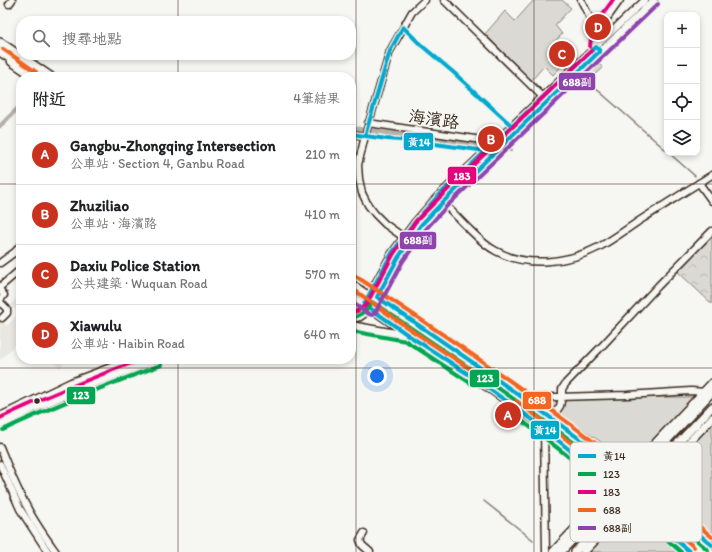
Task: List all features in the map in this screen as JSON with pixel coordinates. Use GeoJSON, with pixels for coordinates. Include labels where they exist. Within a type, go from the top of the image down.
{"type":"FeatureCollection","features":[{"type":"Feature","properties":{"kind":"highway"},"geometry":{"type":"LineString","coordinates":[[0,43],[16,54]]}},
{"type":"Feature","properties":{"kind":"highway"},"geometry":{"type":"LineString","coordinates":[[0,50],[32,72]]}},
{"type":"Feature","properties":{"kind":"highway"},"geometry":{"type":"LineString","coordinates":[[25,60],[43,72]]}},
{"type":"Feature","properties":{"kind":"highway"},"geometry":{"type":"LineString","coordinates":[[356,287],[546,418],[577,442]]}},
{"type":"Feature","properties":{"kind":"highway"},"geometry":{"type":"LineString","coordinates":[[356,293],[542,423],[570,444]]}},
{"type":"Feature","properties":{"kind":"highway"},"geometry":{"type":"LineString","coordinates":[[688,542],[700,552]]}},
{"type":"Feature","properties":{"kind":"highway"},"geometry":{"type":"LineString","coordinates":[[697,542],[709,552]]}},
{"type":"Feature","properties":{"kind":"main road"},"geometry":{"type":"LineString","coordinates":[[662,442],[710,392],[712,383]]}},
{"type":"Feature","properties":{"kind":"main road"},"geometry":{"type":"LineString","coordinates":[[681,442],[712,407]]}},
{"type":"Feature","properties":{"kind":"main road"},"geometry":{"type":"LineString","coordinates":[[687,442],[712,418]]}},
{"type":"Feature","properties":{"kind":"main road"},"geometry":{"type":"LineString","coordinates":[[553,552],[570,535]]}},
{"type":"Feature","properties":{"kind":"main road"},"geometry":{"type":"LineString","coordinates":[[561,552],[570,542]]}},
{"type":"Feature","properties":{"kind":"main road"},"geometry":{"type":"LineString","coordinates":[[575,552],[585,542]]}},
{"type":"Feature","properties":{"kind":"main road"},"geometry":{"type":"LineString","coordinates":[[584,552],[593,542]]}},
{"type":"Feature","properties":{"kind":"street"},"geometry":{"type":"LineString","coordinates":[[409,241],[385,224],[368,205],[362,193],[358,164],[368,124],[390,51],[412,12],[425,0]]}},
{"type":"Feature","properties":{"kind":"street"},"geometry":{"type":"LineString","coordinates":[[444,0],[545,100]]}},
{"type":"Feature","properties":{"kind":"street"},"geometry":{"type":"LineString","coordinates":[[581,0],[598,32],[598,48]]}},
{"type":"Feature","properties":{"kind":"street"},"geometry":{"type":"LineString","coordinates":[[598,32],[620,0]]}},
{"type":"Feature","properties":{"kind":"street"},"geometry":{"type":"LineString","coordinates":[[356,318],[360,317],[370,309],[398,258],[421,225],[442,202],[645,0]]}},
{"type":"Feature","properties":{"kind":"street"},"geometry":{"type":"LineString","coordinates":[[598,48],[654,0]]}},
{"type":"Feature","properties":{"kind":"street"},"geometry":{"type":"LineString","coordinates":[[0,38],[16,49]]}},
{"type":"Feature","properties":{"kind":"street"},"geometry":{"type":"LineString","coordinates":[[0,54],[26,72]]}},
{"type":"Feature","properties":{"kind":"street"},"geometry":{"type":"LineString","coordinates":[[32,60],[49,72]]}},
{"type":"Feature","properties":{"kind":"street"},"geometry":{"type":"LineString","coordinates":[[356,310],[364,304],[392,253],[403,237],[437,197],[495,142],[545,100]]}},
{"type":"Feature","properties":{"kind":"street","name":"海濱路"},"geometry":{"type":"LineString","coordinates":[[368,124],[495,142]]}},
{"type":"Feature","properties":{"kind":"street"},"geometry":{"type":"LineString","coordinates":[[356,135],[365,136]]}},
{"type":"Feature","properties":{"kind":"street"},"geometry":{"type":"LineString","coordinates":[[437,197],[487,246],[512,258],[546,262],[577,256],[598,247],[712,175]]}},
{"type":"Feature","properties":{"kind":"street"},"geometry":{"type":"LineString","coordinates":[[699,183],[712,201]]}},
{"type":"Feature","properties":{"kind":"street"},"geometry":{"type":"LineString","coordinates":[[546,552],[544,429],[560,406],[562,389],[658,286],[712,231]]}},
{"type":"Feature","properties":{"kind":"street"},"geometry":{"type":"LineString","coordinates":[[0,263],[16,251]]}},
{"type":"Feature","properties":{"kind":"street"},"geometry":{"type":"LineString","coordinates":[[0,287],[16,273]]}},
{"type":"Feature","properties":{"kind":"street"},"geometry":{"type":"LineString","coordinates":[[356,283],[454,349],[584,442]]}},
{"type":"Feature","properties":{"kind":"street"},"geometry":{"type":"LineString","coordinates":[[0,290],[4,295],[0,301],[7,309],[2,318]]}},
{"type":"Feature","properties":{"kind":"street"},"geometry":{"type":"LineString","coordinates":[[356,298],[408,335],[468,374],[544,429],[570,450]]}},
{"type":"Feature","properties":{"kind":"street"},"geometry":{"type":"LineString","coordinates":[[356,326],[408,335]]}},
{"type":"Feature","properties":{"kind":"street"},"geometry":{"type":"LineString","coordinates":[[0,416],[72,382],[119,364]]}},
{"type":"Feature","properties":{"kind":"street"},"geometry":{"type":"LineString","coordinates":[[0,424],[74,391],[146,364]]}},
{"type":"Feature","properties":{"kind":"street"},"geometry":{"type":"LineString","coordinates":[[523,398],[627,395],[692,391],[710,392]]}},
{"type":"Feature","properties":{"kind":"street"},"geometry":{"type":"LineString","coordinates":[[0,447],[26,507],[46,543],[48,552]]}},
{"type":"Feature","properties":{"kind":"street"},"geometry":{"type":"LineString","coordinates":[[0,464],[20,509],[46,543],[56,552]]}},
{"type":"Feature","properties":{"kind":"street"},"geometry":{"type":"LineString","coordinates":[[364,533],[360,540],[362,545],[370,552]]}},
{"type":"Feature","properties":{"kind":"street"},"geometry":{"type":"LineString","coordinates":[[702,537],[712,545]]}},
{"type":"Feature","properties":{"kind":"street"},"geometry":{"type":"LineString","coordinates":[[679,542],[690,552]]}},
{"type":"Feature","properties":{"kind":"shaded area"},"geometry":{"type":"Polygon","coordinates":[[[16,299],[16,310],[11,305],[16,299]]]}},
{"type":"Feature","properties":{"kind":"shaded area"},"geometry":{"type":"Polygon","coordinates":[[[16,316],[16,344],[0,360],[0,319],[7,326],[16,316]]]}},
{"type":"Feature","properties":{"kind":"shaded area"},"geometry":{"type":"Polygon","coordinates":[[[56,364],[63,364],[60,368],[56,364]]]}},
{"type":"Feature","properties":{"kind":"green space"},"geometry":{"type":"Polygon","coordinates":[[[534,0],[562,0],[571,8],[555,25],[562,34],[551,46],[557,51],[554,55],[563,65],[553,75],[544,66],[531,81],[485,34],[505,11],[515,21],[534,0]]]}},
{"type":"Feature","properties":{"kind":"green space"},"geometry":{"type":"Polygon","coordinates":[[[596,61],[603,68],[587,82],[581,76],[596,61]]]}},
{"type":"Feature","properties":{"kind":"green space"},"geometry":{"type":"Polygon","coordinates":[[[712,236],[712,304],[678,272],[712,236]]]}},
{"type":"Feature","properties":{"kind":"green space"},"geometry":{"type":"Polygon","coordinates":[[[627,397],[694,397],[650,442],[601,442],[540,401],[627,397]]]}},
{"type":"Feature","properties":{"kind":"green space"},"geometry":{"type":"Polygon","coordinates":[[[712,423],[712,537],[702,528],[702,442],[694,442],[712,423]]]}},
{"type":"Feature","properties":{"kind":"green space"},"geometry":{"type":"Polygon","coordinates":[[[597,542],[669,542],[681,552],[588,552],[597,542]]]}},
{"type":"Feature","properties":{"kind":"waterway"},"geometry":{"type":"LineString","coordinates":[[584,78],[664,148]]}},
{"type":"Feature","properties":{"kind":"waterway"},"geometry":{"type":"LineString","coordinates":[[0,126],[16,110]]}},
{"type":"Feature","properties":{"kind":"waterway"},"geometry":{"type":"LineString","coordinates":[[356,129],[511,150]]}},
{"type":"Feature","properties":{"kind":"waterway"},"geometry":{"type":"LineString","coordinates":[[672,156],[695,176]]}},
{"type":"Feature","properties":{"kind":"waterway"},"geometry":{"type":"LineString","coordinates":[[484,501],[533,540]]}},
{"type":"Feature","properties":{"kind":"transit line","name":"183"},"geometry":{"type":"LineString","coordinates":[[590,47],[592,29],[613,0]]}},
{"type":"Feature","properties":{"kind":"transit line","name":"688副"},"geometry":{"type":"LineString","coordinates":[[356,305],[369,314],[372,315],[375,313],[403,261],[426,229],[447,206],[658,4]]}},
{"type":"Feature","properties":{"kind":"transit line","name":"黃14"},"geometry":{"type":"LineString","coordinates":[[365,136],[390,51],[403,27],[421,45],[512,126]]}},
{"type":"Feature","properties":{"kind":"transit line","name":"黃14"},"geometry":{"type":"LineString","coordinates":[[570,450],[533,420],[364,304],[392,253],[415,222],[437,197],[596,47],[600,51],[421,225],[398,258],[377,297],[542,411],[583,442]]}},
{"type":"Feature","properties":{"kind":"transit line","name":"688"},"geometry":{"type":"LineString","coordinates":[[3,49],[16,58]]}},
{"type":"Feature","properties":{"kind":"transit line","name":"183"},"geometry":{"type":"LineString","coordinates":[[356,311],[366,305],[393,255],[416,221],[591,51]]}},
{"type":"Feature","properties":{"kind":"transit line","name":"688"},"geometry":{"type":"LineString","coordinates":[[19,60],[36,72]]}},
{"type":"Feature","properties":{"kind":"transit line","name":"黃14"},"geometry":{"type":"LineString","coordinates":[[356,135],[486,151]]}},
{"type":"Feature","properties":{"kind":"transit line","name":"688"},"geometry":{"type":"LineString","coordinates":[[356,276],[455,343],[594,442]]}},
{"type":"Feature","properties":{"kind":"transit line","name":"688"},"geometry":{"type":"LineString","coordinates":[[356,291],[478,374]]}},
{"type":"Feature","properties":{"kind":"transit line","name":"123"},"geometry":{"type":"LineString","coordinates":[[356,316],[364,312],[372,302],[472,369],[574,442]]}},
{"type":"Feature","properties":{"kind":"transit line","name":"123"},"geometry":{"type":"LineString","coordinates":[[356,332],[406,341],[472,384]]}},
{"type":"Feature","properties":{"kind":"transit line","name":"183"},"geometry":{"type":"LineString","coordinates":[[0,418],[70,387],[129,364]]}},
{"type":"Feature","properties":{"kind":"transit line","name":"123"},"geometry":{"type":"LineString","coordinates":[[3,430],[42,412],[161,365]]}},
{"type":"Feature","properties":{"kind":"transit line","name":"688"},"geometry":{"type":"LineString","coordinates":[[516,401],[570,443]]}},
{"type":"Feature","properties":{"kind":"transit line","name":"123"},"geometry":{"type":"LineString","coordinates":[[508,411],[570,458]]}},
{"type":"Feature","properties":{"kind":"transit line","name":"688"},"geometry":{"type":"LineString","coordinates":[[702,529],[712,537]]}},
{"type":"Feature","properties":{"kind":"transit line","name":"黃14"},"geometry":{"type":"LineString","coordinates":[[702,537],[712,545]]}},
{"type":"Feature","properties":{"kind":"transit line","name":"123"},"geometry":{"type":"LineString","coordinates":[[670,542],[681,552]]}},
{"type":"Feature","properties":{"kind":"transit line","name":"黃14"},"geometry":{"type":"LineString","coordinates":[[678,542],[690,552]]}},
{"type":"Feature","properties":{"kind":"transit line","name":"688"},"geometry":{"type":"LineString","coordinates":[[688,542],[694,547]]}},
{"type":"Feature","properties":{"kind":"transit line","name":"123"},"geometry":{"type":"LineString","coordinates":[[699,542],[708,550]]}},
{"type":"Feature","properties":{"kind":"place","name":"Xiawulu"},"geometry":{"type":"Point","coordinates":[598,27]}},
{"type":"Feature","properties":{"kind":"place","name":"Daxiu Police Station"},"geometry":{"type":"Point","coordinates":[562,54]}},
{"type":"Feature","properties":{"kind":"place","name":"Zhuziliao"},"geometry":{"type":"Point","coordinates":[491,139]}},
{"type":"Feature","properties":{"kind":"place","name":"Gangbu-Zhongqing Intersection"},"geometry":{"type":"Point","coordinates":[508,415]}}]}
